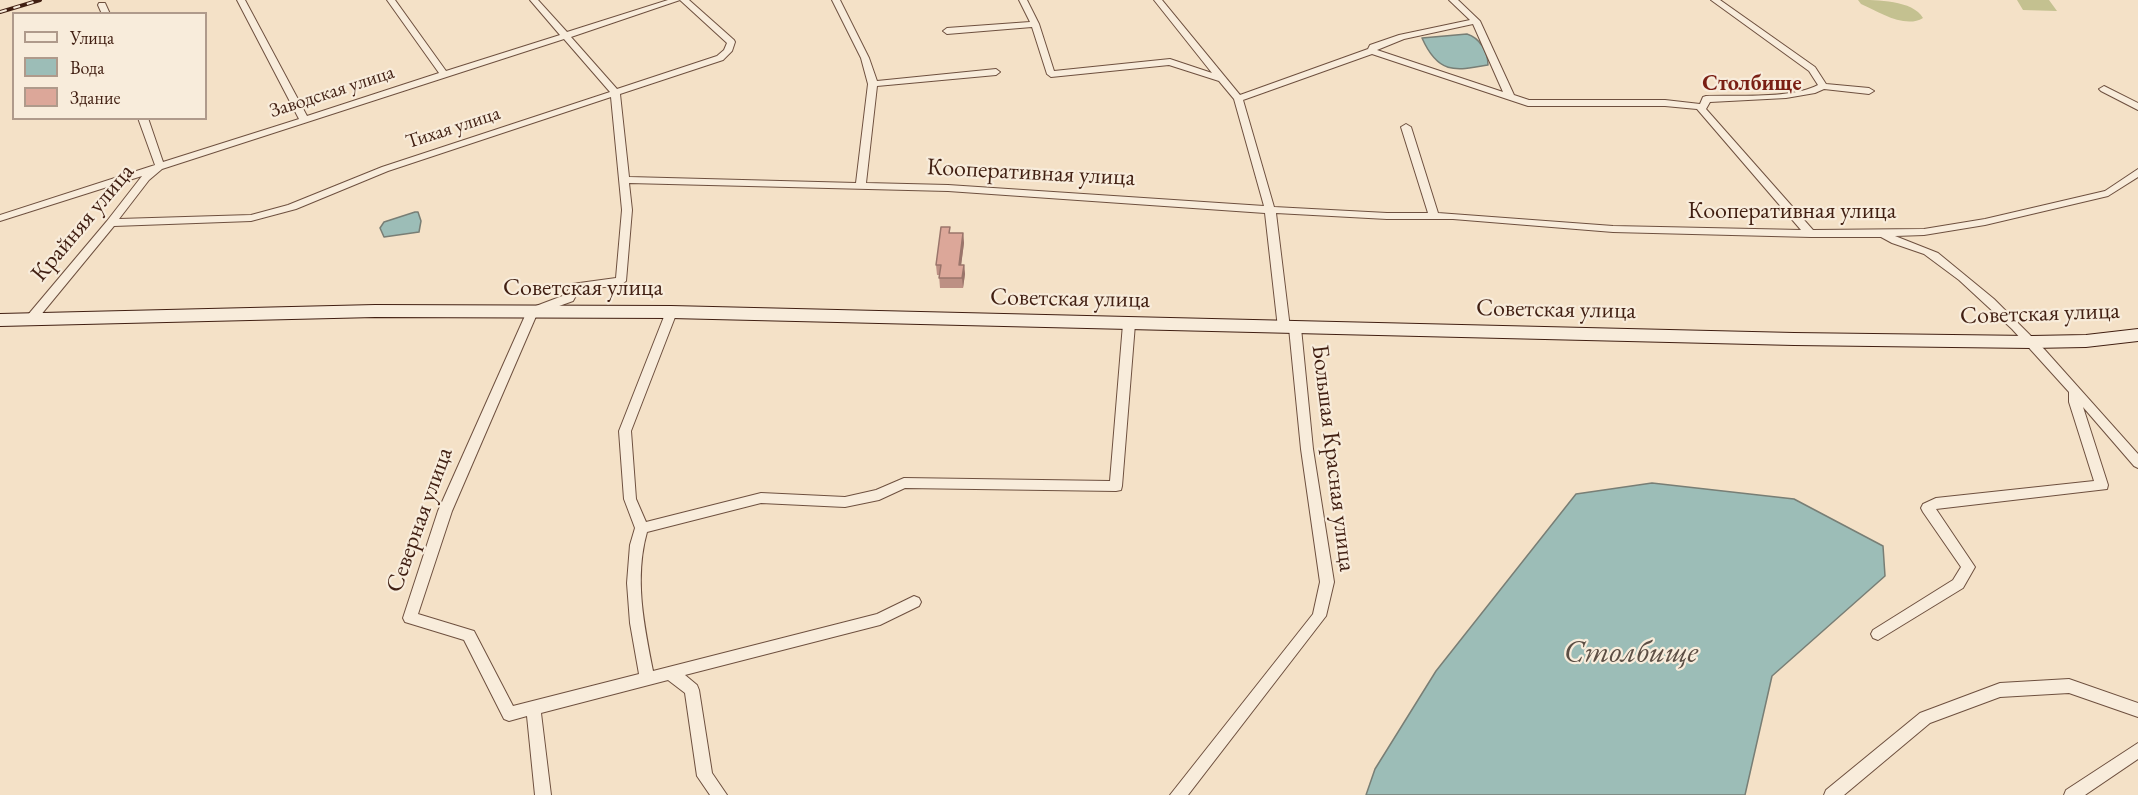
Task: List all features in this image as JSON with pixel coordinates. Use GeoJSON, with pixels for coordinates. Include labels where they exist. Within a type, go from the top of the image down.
{"type":"FeatureCollection","features":[{"type":"Feature","properties":{"kind":"street"},"geometry":{"type":"LineString","coordinates":[[241,0],[304,120]]}},
{"type":"Feature","properties":{"kind":"street"},"geometry":{"type":"LineString","coordinates":[[391,0],[444,74]]}},
{"type":"Feature","properties":{"kind":"street"},"geometry":{"type":"LineString","coordinates":[[532,312],[569,298],[576,287],[621,280],[627,212],[615,92],[534,0]]}},
{"type":"Feature","properties":{"kind":"street","name":"Заводская улица"},"geometry":{"type":"LineString","coordinates":[[0,218],[676,0]]}},
{"type":"Feature","properties":{"kind":"street","name":"Тихая улица"},"geometry":{"type":"LineString","coordinates":[[111,223],[251,218],[291,207],[385,169],[720,58],[728,51],[731,42],[684,0]]}},
{"type":"Feature","properties":{"kind":"street"},"geometry":{"type":"LineString","coordinates":[[836,0],[865,58],[873,84],[861,186]]}},
{"type":"Feature","properties":{"kind":"street"},"geometry":{"type":"LineString","coordinates":[[1023,0],[1035,24],[1051,74],[1170,62],[1222,79]]}},
{"type":"Feature","properties":{"kind":"street","name":"Большая Красная улица"},"geometry":{"type":"LineString","coordinates":[[1158,0],[1238,99],[1270,210],[1327,582],[1319,616],[1178,795]]}},
{"type":"Feature","properties":{"kind":"street"},"geometry":{"type":"LineString","coordinates":[[1454,0],[1476,21],[1510,97]]}},
{"type":"Feature","properties":{"kind":"street"},"geometry":{"type":"LineString","coordinates":[[1715,0],[1812,69],[1823,86]]}},
{"type":"Feature","properties":{"kind":"street"},"geometry":{"type":"LineString","coordinates":[[1372,51],[1373,47],[1402,37],[1476,21]]}},
{"type":"Feature","properties":{"kind":"street"},"geometry":{"type":"LineString","coordinates":[[947,32],[1035,24]]}},
{"type":"Feature","properties":{"kind":"street"},"geometry":{"type":"LineString","coordinates":[[1238,99],[1372,51],[1528,103],[1665,103],[1703,107],[1706,99],[1815,92],[1823,86],[1869,91]]}},
{"type":"Feature","properties":{"kind":"street"},"geometry":{"type":"LineString","coordinates":[[873,84],[996,72]]}},
{"type":"Feature","properties":{"kind":"street"},"geometry":{"type":"LineString","coordinates":[[2104,89],[2138,107]]}},
{"type":"Feature","properties":{"kind":"street"},"geometry":{"type":"LineString","coordinates":[[1700,107],[1811,234]]}},
{"type":"Feature","properties":{"kind":"street","name":"Крайняя улица"},"geometry":{"type":"LineString","coordinates":[[31,319],[111,223],[145,178],[160,166],[144,120]]}},
{"type":"Feature","properties":{"kind":"street"},"geometry":{"type":"LineString","coordinates":[[1406,127],[1434,216]]}},
{"type":"Feature","properties":{"kind":"street","name":"Кооперативная улица"},"geometry":{"type":"LineString","coordinates":[[625,180],[1020,191],[1270,210],[1434,216],[1613,229],[1811,234],[1924,232],[1985,222],[2108,193],[2138,172]]}},
{"type":"Feature","properties":{"kind":"street"},"geometry":{"type":"LineString","coordinates":[[1882,233],[1893,241],[1915,245],[1932,253],[2006,315],[2138,463]]}},
{"type":"Feature","properties":{"kind":"street","name":"Советская улица"},"geometry":{"type":"LineString","coordinates":[[0,320],[375,311],[670,312],[1289,328],[2031,342],[2086,341],[2138,335]]}},
{"type":"Feature","properties":{"kind":"street","name":"Северная улица"},"geometry":{"type":"LineString","coordinates":[[532,312],[445,511],[410,618],[469,635],[509,714],[880,619],[914,602]]}},
{"type":"Feature","properties":{"kind":"street"},"geometry":{"type":"LineString","coordinates":[[647,679],[636,615],[635,546],[642,528],[630,499],[625,430],[670,312]]}},
{"type":"Feature","properties":{"kind":"street"},"geometry":{"type":"LineString","coordinates":[[642,528],[761,498],[845,502],[879,495],[904,483],[1116,486],[1130,324]]}},
{"type":"Feature","properties":{"kind":"street"},"geometry":{"type":"LineString","coordinates":[[1878,634],[1958,584],[1968,567],[1928,508],[1936,503],[2102,485],[2074,402],[2075,392]]}},
{"type":"Feature","properties":{"kind":"street"},"geometry":{"type":"LineString","coordinates":[[671,673],[692,690],[705,776],[719,795]]}},
{"type":"Feature","properties":{"kind":"street"},"geometry":{"type":"LineString","coordinates":[[1832,795],[1925,718],[2000,690],[2069,686],[2138,710]]}},
{"type":"Feature","properties":{"kind":"street"},"geometry":{"type":"LineString","coordinates":[[533,707],[543,795]]}},
{"type":"Feature","properties":{"kind":"street"},"geometry":{"type":"LineString","coordinates":[[2072,795],[2138,750]]}},
{"type":"Feature","properties":{"kind":"shaded area"},"geometry":{"type":"Polygon","coordinates":[[[1858,0],[1903,4],[1918,12],[1923,18],[1916,21],[1900,21],[1861,4],[1858,0]]]}},
{"type":"Feature","properties":{"kind":"shaded area"},"geometry":{"type":"Polygon","coordinates":[[[2017,0],[2049,0],[2057,11],[2023,10],[2017,0]]]}},
{"type":"Feature","properties":{"kind":"water"},"geometry":{"type":"Polygon","coordinates":[[[1467,34],[1482,46],[1487,55],[1488,65],[1456,69],[1448,67],[1434,58],[1422,38],[1467,34]]]}},
{"type":"Feature","properties":{"kind":"water"},"geometry":{"type":"Polygon","coordinates":[[[418,212],[421,221],[419,232],[384,237],[380,228],[384,222],[418,212]]]}},
{"type":"Feature","properties":{"kind":"water","name":"Столбище"},"geometry":{"type":"Polygon","coordinates":[[[1652,483],[1794,499],[1883,546],[1885,576],[1772,676],[1745,795],[1366,795],[1375,769],[1436,671],[1576,494],[1652,483]]]}},
{"type":"Feature","properties":{"kind":"building"},"geometry":{"type":"Polygon","coordinates":[[[941,227],[950,227],[949,233],[963,233],[959,265],[964,265],[962,278],[939,278],[941,265],[936,265],[941,227]]]}},
{"type":"Feature","properties":{"kind":"railway"},"geometry":{"type":"LineString","coordinates":[[0,12],[40,0]]}},
{"type":"Feature","properties":{"kind":"district","name":"Столбище"},"geometry":{"type":"Point","coordinates":[1752,84]}}]}
